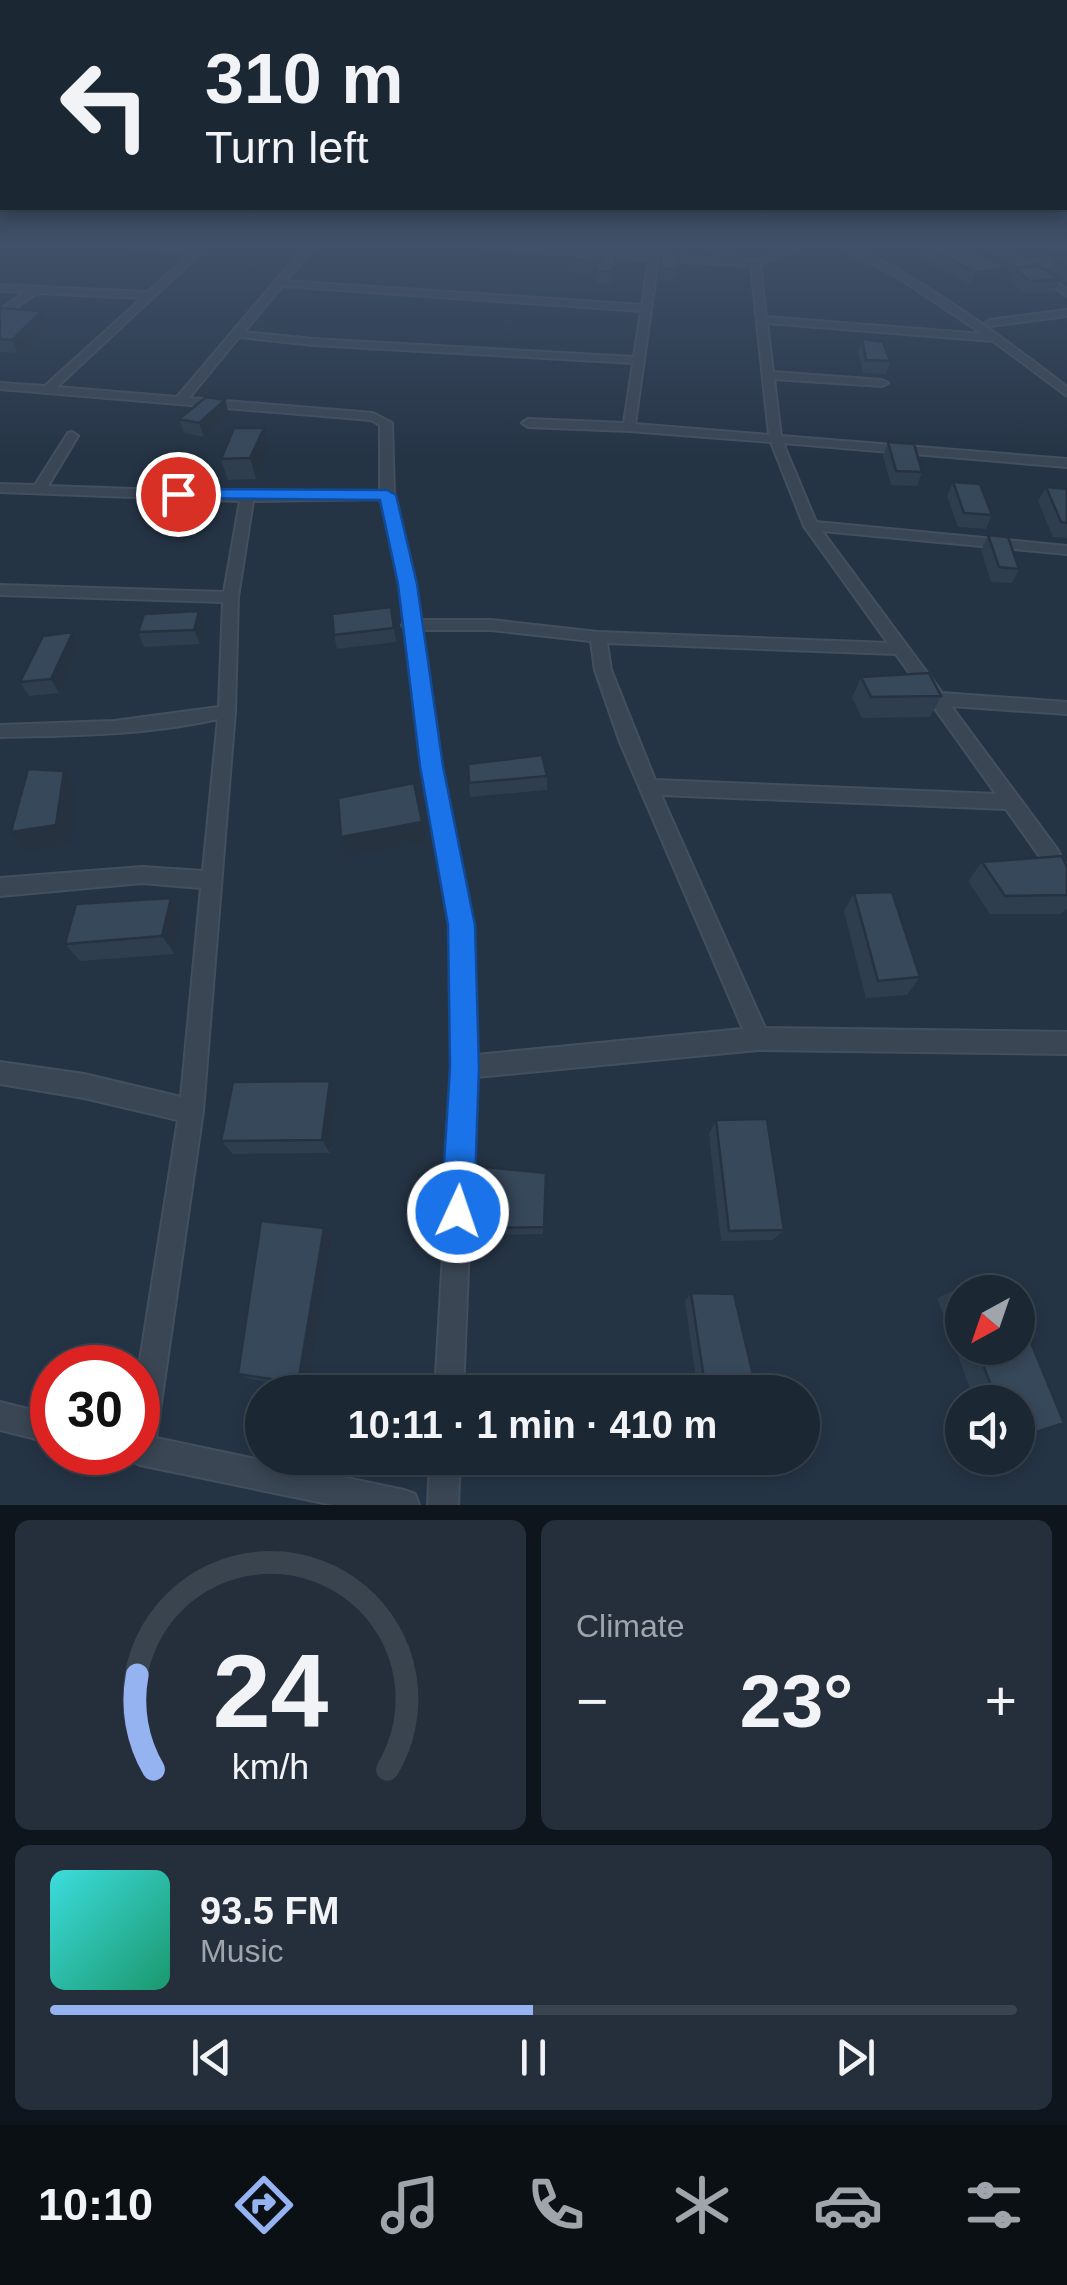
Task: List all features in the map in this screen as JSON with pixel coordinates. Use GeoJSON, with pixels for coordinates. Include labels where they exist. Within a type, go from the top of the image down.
{"type":"FeatureCollection","features":[{"type":"Feature","properties":{"kind":"street"},"geometry":{"type":"LineString","coordinates":[[48,389],[128,315]]}},
{"type":"Feature","properties":{"kind":"street"},"geometry":{"type":"LineString","coordinates":[[181,400],[253,315]]}},
{"type":"Feature","properties":{"kind":"street"},"geometry":{"type":"LineString","coordinates":[[628,427],[643,315]]}},
{"type":"Feature","properties":{"kind":"street"},"geometry":{"type":"LineString","coordinates":[[761,315],[775,438],[810,526],[1012,802],[1059,856],[1067,886]]}},
{"type":"Feature","properties":{"kind":"street"},"geometry":{"type":"LineString","coordinates":[[964,315],[1067,392]]}},
{"type":"Feature","properties":{"kind":"street"},"geometry":{"type":"LineString","coordinates":[[978,315],[1067,382]]}},
{"type":"Feature","properties":{"kind":"street"},"geometry":{"type":"LineString","coordinates":[[990,323],[1050,315]]}},
{"type":"Feature","properties":{"kind":"street"},"geometry":{"type":"LineString","coordinates":[[762,320],[998,338]]}},
{"type":"Feature","properties":{"kind":"street"},"geometry":{"type":"LineString","coordinates":[[238,334],[314,342],[638,360]]}},
{"type":"Feature","properties":{"kind":"street"},"geometry":{"type":"LineString","coordinates":[[768,375],[882,384]]}},
{"type":"Feature","properties":{"kind":"street"},"geometry":{"type":"LineString","coordinates":[[0,386],[382,419],[386,423],[387,495],[407,584],[410,625],[462,925],[464,1067],[450,1375]]}},
{"type":"Feature","properties":{"kind":"street"},"geometry":{"type":"LineString","coordinates":[[528,424],[628,427],[1067,464]]}},
{"type":"Feature","properties":{"kind":"street"},"geometry":{"type":"LineString","coordinates":[[40,490],[72,436]]}},
{"type":"Feature","properties":{"kind":"street"},"geometry":{"type":"LineString","coordinates":[[0,488],[247,496],[387,495]]}},
{"type":"Feature","properties":{"kind":"street"},"geometry":{"type":"LineString","coordinates":[[155,1345],[191,1111],[227,711],[231,597],[247,496]]}},
{"type":"Feature","properties":{"kind":"street"},"geometry":{"type":"LineString","coordinates":[[810,526],[1067,550]]}},
{"type":"Feature","properties":{"kind":"street"},"geometry":{"type":"LineString","coordinates":[[0,590],[231,597]]}},
{"type":"Feature","properties":{"kind":"street"},"geometry":{"type":"LineString","coordinates":[[410,625],[491,624],[598,637],[901,648]]}},
{"type":"Feature","properties":{"kind":"street"},"geometry":{"type":"LineString","coordinates":[[598,637],[603,670],[649,786],[758,1038]]}},
{"type":"Feature","properties":{"kind":"street"},"geometry":{"type":"LineString","coordinates":[[937,699],[1067,708]]}},
{"type":"Feature","properties":{"kind":"street"},"geometry":{"type":"LineString","coordinates":[[0,732],[105,730],[177,723],[227,711]]}},
{"type":"Feature","properties":{"kind":"street"},"geometry":{"type":"LineString","coordinates":[[649,786],[1012,802]]}},
{"type":"Feature","properties":{"kind":"street"},"geometry":{"type":"LineString","coordinates":[[0,888],[142,875],[210,880]]}},
{"type":"Feature","properties":{"kind":"street"},"geometry":{"type":"LineString","coordinates":[[464,1067],[758,1038],[1067,1043]]}},
{"type":"Feature","properties":{"kind":"street"},"geometry":{"type":"LineString","coordinates":[[0,1073],[84,1086],[191,1111]]}},
{"type":"Feature","properties":{"kind":"street"},"geometry":{"type":"LineString","coordinates":[[0,1416],[30,1424]]}},
{"type":"Feature","properties":{"kind":"street"},"geometry":{"type":"LineString","coordinates":[[160,1454],[404,1505]]}},
{"type":"Feature","properties":{"kind":"street"},"geometry":{"type":"LineString","coordinates":[[443,1505],[445,1475]]}},
{"type":"Feature","properties":{"kind":"building"},"geometry":{"type":"Polygon","coordinates":[[[0,315],[38,315],[12,340],[0,339],[0,315]]]}},
{"type":"Feature","properties":{"kind":"building"},"geometry":{"type":"Polygon","coordinates":[[[862,339],[883,342],[890,361],[866,360],[862,339]]]}},
{"type":"Feature","properties":{"kind":"building"},"geometry":{"type":"Polygon","coordinates":[[[206,397],[225,400],[199,423],[179,419],[206,397]]]}},
{"type":"Feature","properties":{"kind":"building"},"geometry":{"type":"Polygon","coordinates":[[[234,428],[264,428],[250,458],[221,459],[234,428]]]}},
{"type":"Feature","properties":{"kind":"building"},"geometry":{"type":"Polygon","coordinates":[[[888,442],[914,444],[922,472],[896,471],[888,442]]]}},
{"type":"Feature","properties":{"kind":"building"},"geometry":{"type":"Polygon","coordinates":[[[953,482],[980,484],[992,515],[964,513],[953,482]]]}},
{"type":"Feature","properties":{"kind":"building"},"geometry":{"type":"Polygon","coordinates":[[[1046,487],[1067,489],[1067,523],[1061,522],[1046,487]]]}},
{"type":"Feature","properties":{"kind":"building"},"geometry":{"type":"Polygon","coordinates":[[[988,535],[1008,537],[1019,569],[999,567],[988,535]]]}},
{"type":"Feature","properties":{"kind":"building"},"geometry":{"type":"Polygon","coordinates":[[[391,607],[394,628],[334,635],[332,614],[391,607]]]}},
{"type":"Feature","properties":{"kind":"building"},"geometry":{"type":"Polygon","coordinates":[[[199,611],[194,630],[138,632],[144,614],[199,611]]]}},
{"type":"Feature","properties":{"kind":"building"},"geometry":{"type":"Polygon","coordinates":[[[73,632],[51,679],[20,682],[43,636],[73,632]]]}},
{"type":"Feature","properties":{"kind":"building"},"geometry":{"type":"Polygon","coordinates":[[[929,673],[941,696],[871,697],[861,677],[929,673]]]}},
{"type":"Feature","properties":{"kind":"building"},"geometry":{"type":"Polygon","coordinates":[[[542,755],[547,776],[469,783],[468,764],[542,755]]]}},
{"type":"Feature","properties":{"kind":"building"},"geometry":{"type":"Polygon","coordinates":[[[28,769],[64,771],[56,825],[11,832],[28,769]]]}},
{"type":"Feature","properties":{"kind":"building"},"geometry":{"type":"Polygon","coordinates":[[[414,783],[422,822],[341,837],[338,798],[414,783]]]}},
{"type":"Feature","properties":{"kind":"building"},"geometry":{"type":"Polygon","coordinates":[[[1062,856],[1067,867],[1067,895],[1005,896],[982,862],[1062,856]]]}},
{"type":"Feature","properties":{"kind":"building"},"geometry":{"type":"Polygon","coordinates":[[[892,892],[920,977],[878,981],[854,893],[892,892]]]}},
{"type":"Feature","properties":{"kind":"building"},"geometry":{"type":"Polygon","coordinates":[[[171,898],[162,936],[65,944],[76,904],[171,898]]]}},
{"type":"Feature","properties":{"kind":"building"},"geometry":{"type":"Polygon","coordinates":[[[330,1081],[322,1140],[221,1141],[233,1082],[330,1081]]]}},
{"type":"Feature","properties":{"kind":"building"},"geometry":{"type":"Polygon","coordinates":[[[767,1119],[784,1230],[729,1231],[716,1120],[767,1119]]]}},
{"type":"Feature","properties":{"kind":"building"},"geometry":{"type":"Polygon","coordinates":[[[486,1167],[546,1173],[544,1227],[489,1228],[486,1167]]]}},
{"type":"Feature","properties":{"kind":"building"},"geometry":{"type":"Polygon","coordinates":[[[261,1221],[324,1228],[299,1375],[238,1374],[261,1221]]]}},
{"type":"Feature","properties":{"kind":"building"},"geometry":{"type":"Polygon","coordinates":[[[691,1293],[734,1294],[753,1375],[703,1375],[691,1293]]]}},
{"type":"Feature","properties":{"kind":"building"},"geometry":{"type":"Polygon","coordinates":[[[1035,1352],[1064,1423],[1035,1432],[1035,1385],[991,1385],[983,1365],[1035,1365],[1035,1352]]]}},
{"type":"Feature","properties":{"kind":"route"},"geometry":{"type":"LineString","coordinates":[[178,494],[387,495],[407,584],[431,766],[462,925],[464,1067],[458,1212]]}}]}
